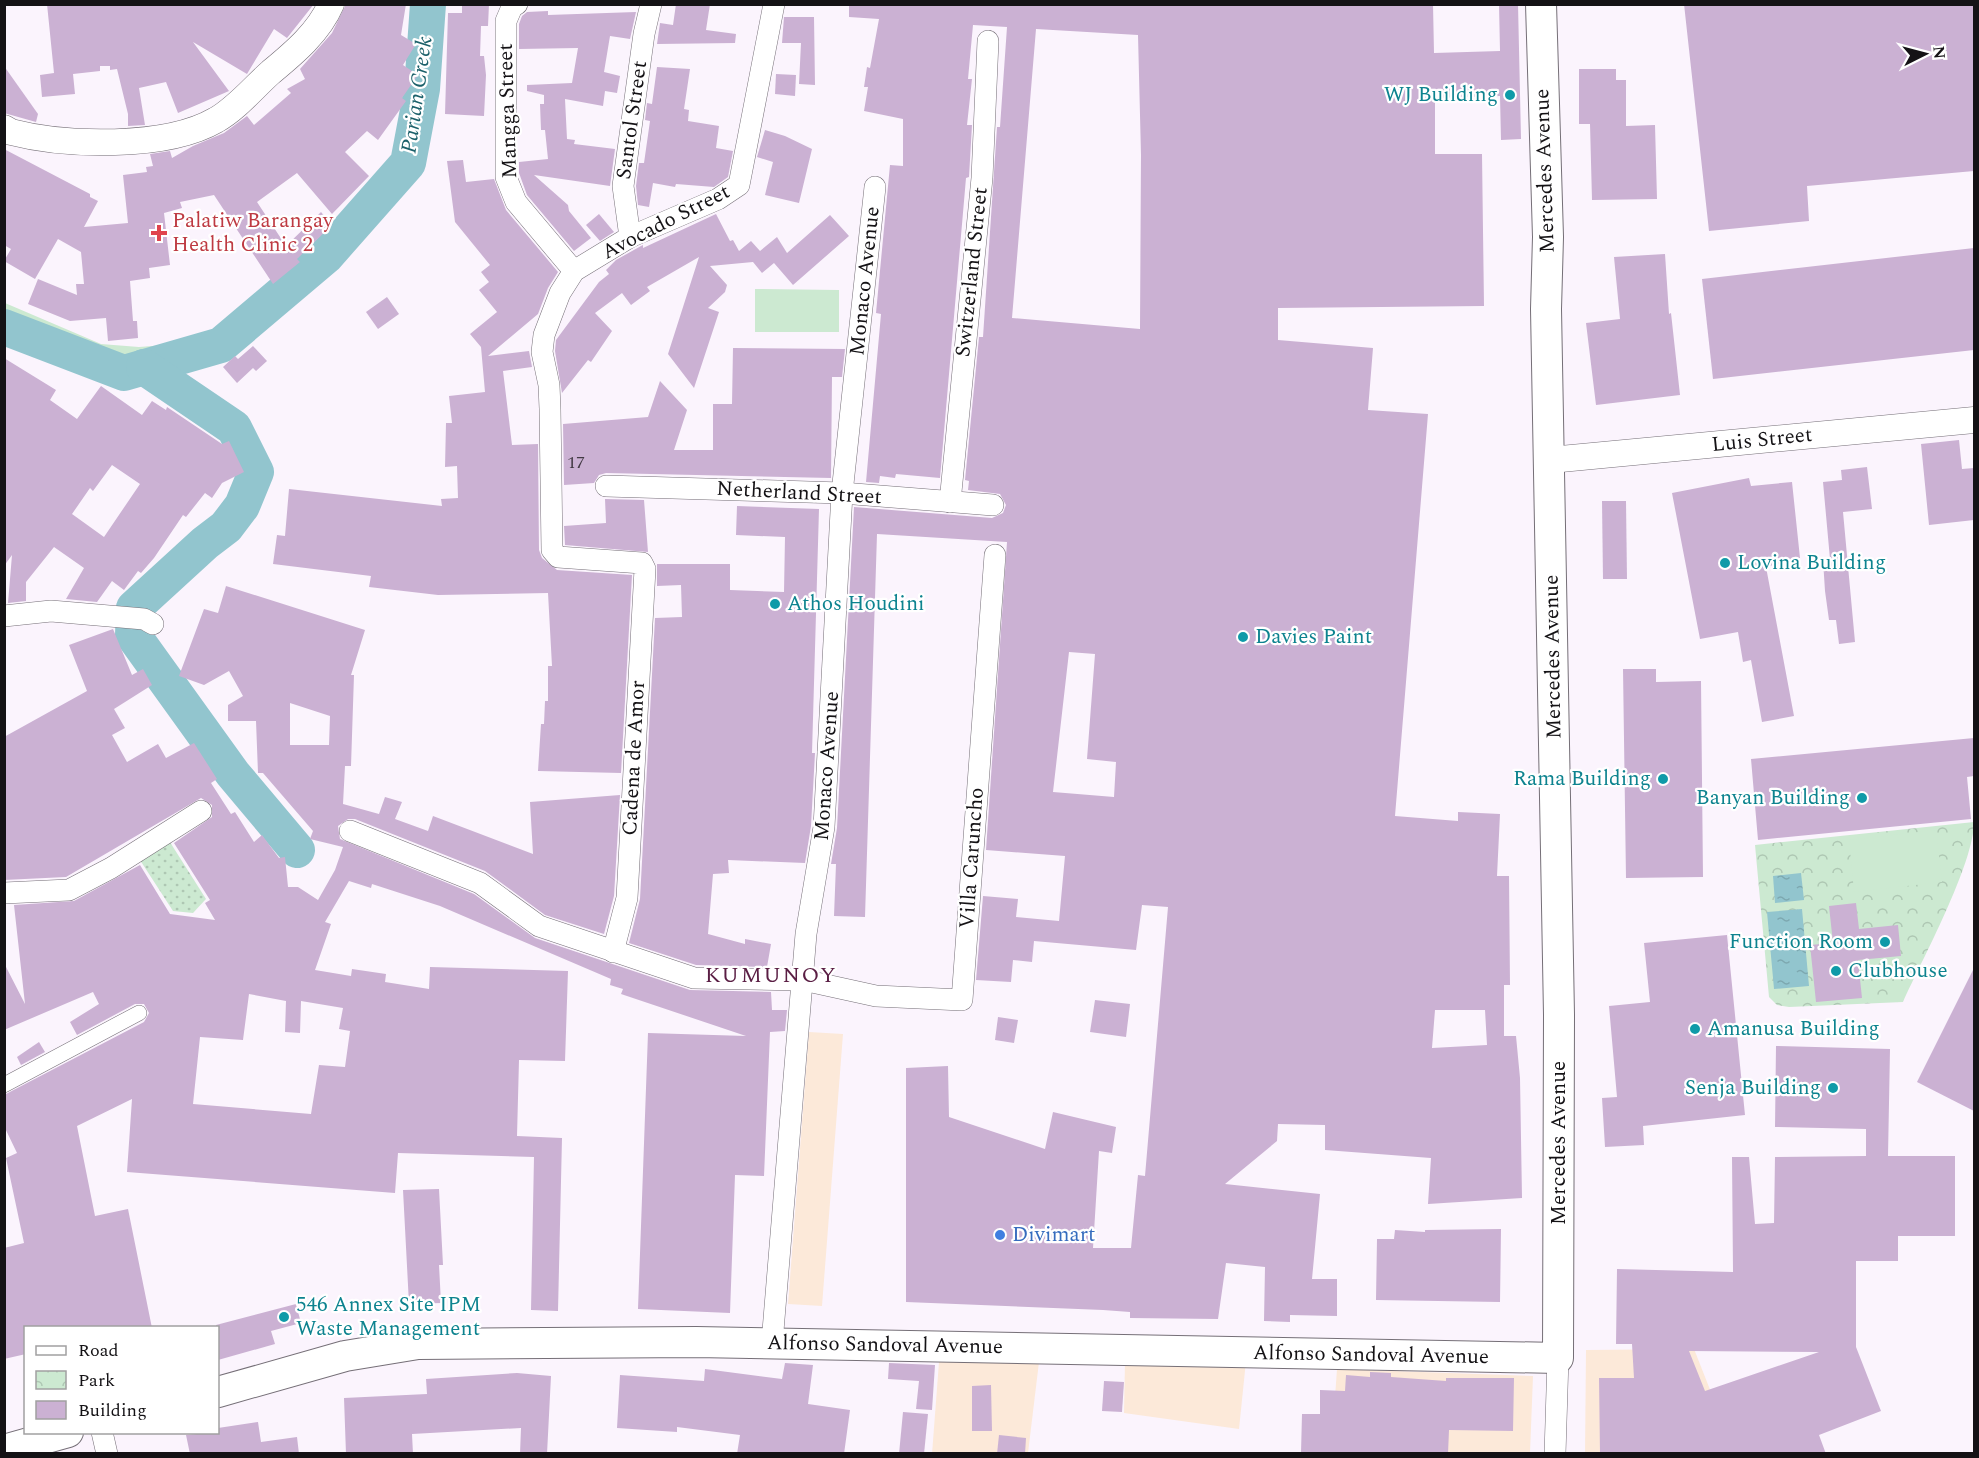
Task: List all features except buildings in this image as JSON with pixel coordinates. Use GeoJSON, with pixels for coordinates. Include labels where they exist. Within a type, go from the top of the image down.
{"type":"FeatureCollection","features":[{"type":"Feature","properties":{"kind":"main road","name":"Mercedes Avenue"},"geometry":{"type":"LineString","coordinates":[[1541,4],[1548,237],[1546,309],[1559,1038],[1558,1358]]}},
{"type":"Feature","properties":{"kind":"main road","name":"Alfonso Sandoval Avenue"},"geometry":{"type":"LineString","coordinates":[[219,1392],[345,1356],[418,1344],[772,1343],[1558,1358]]}},
{"type":"Feature","properties":{"kind":"main road"},"geometry":{"type":"LineString","coordinates":[[4,1450],[61,1434]]}},
{"type":"Feature","properties":{"kind":"street"},"geometry":{"type":"LineString","coordinates":[[4,128],[10,132],[56,141],[144,140],[183,133],[217,120],[293,54],[321,22],[331,4]]}},
{"type":"Feature","properties":{"kind":"street","name":"Mangga Street"},"geometry":{"type":"LineString","coordinates":[[517,4],[512,7],[506,21],[506,177],[516,202],[574,271]]}},
{"type":"Feature","properties":{"kind":"street","name":"Santol Street"},"geometry":{"type":"LineString","coordinates":[[630,237],[623,186],[644,34],[651,4]]}},
{"type":"Feature","properties":{"kind":"street","name":"Avocado Street"},"geometry":{"type":"LineString","coordinates":[[574,271],[630,237],[718,199],[738,185],[774,4]]}},
{"type":"Feature","properties":{"kind":"street","name":"Switzerland Street"},"geometry":{"type":"LineString","coordinates":[[950,502],[982,178],[988,41]]}},
{"type":"Feature","properties":{"kind":"street","name":"Monaco Avenue"},"geometry":{"type":"LineString","coordinates":[[772,1343],[807,933],[824,826],[842,493],[874,187]]}},
{"type":"Feature","properties":{"kind":"street","name":"Cadena de Amor"},"geometry":{"type":"LineString","coordinates":[[574,271],[550,315],[542,352],[549,393],[553,554],[563,558],[644,563],[627,898],[613,952]]}},
{"type":"Feature","properties":{"kind":"street","name":"Luis Street"},"geometry":{"type":"LineString","coordinates":[[1550,460],[1974,420]]}},
{"type":"Feature","properties":{"kind":"street","name":"Netherland Street"},"geometry":{"type":"LineString","coordinates":[[606,486],[842,493],[993,505]]}},
{"type":"Feature","properties":{"kind":"street","name":"Villa Caruncho"},"geometry":{"type":"LineString","coordinates":[[803,980],[876,996],[962,1000],[995,555]]}},
{"type":"Feature","properties":{"kind":"street"},"geometry":{"type":"LineString","coordinates":[[4,616],[51,611],[143,620]]}},
{"type":"Feature","properties":{"kind":"street"},"geometry":{"type":"LineString","coordinates":[[4,892],[69,890],[111,868],[201,811]]}},
{"type":"Feature","properties":{"kind":"street"},"geometry":{"type":"LineString","coordinates":[[350,831],[480,883],[539,926],[613,952],[694,978],[803,980]]}},
{"type":"Feature","properties":{"kind":"street"},"geometry":{"type":"LineString","coordinates":[[4,1085],[139,1013]]}},
{"type":"Feature","properties":{"kind":"street","name":"Mercedes Avenue"},"geometry":{"type":"LineString","coordinates":[[1555,1454],[1558,1358]]}},
{"type":"Feature","properties":{"kind":"street"},"geometry":{"type":"LineString","coordinates":[[102,1434],[107,1454]]}},
{"type":"Feature","properties":{"kind":"shaded area"},"geometry":{"type":"Polygon","coordinates":[[[809,1032],[843,1034],[822,1306],[788,1304],[809,1032]]]}},
{"type":"Feature","properties":{"kind":"shaded area"},"geometry":{"type":"Polygon","coordinates":[[[1694,1349],[1735,1453],[1585,1454],[1586,1350],[1694,1349]]]}},
{"type":"Feature","properties":{"kind":"shaded area"},"geometry":{"type":"Polygon","coordinates":[[[1246,1361],[1239,1429],[1124,1413],[1125,1362],[1246,1361]]]}},
{"type":"Feature","properties":{"kind":"shaded area"},"geometry":{"type":"Polygon","coordinates":[[[939,1362],[1039,1362],[1028,1453],[932,1454],[939,1362]]]}},
{"type":"Feature","properties":{"kind":"shaded area"},"geometry":{"type":"Polygon","coordinates":[[[1337,1369],[1533,1376],[1530,1453],[1331,1454],[1337,1369]]]}},
{"type":"Feature","properties":{"kind":"green space"},"geometry":{"type":"Polygon","coordinates":[[[755,289],[839,290],[839,332],[755,332],[755,289]]]}},
{"type":"Feature","properties":{"kind":"green space"},"geometry":{"type":"Polygon","coordinates":[[[5,303],[101,344],[139,347],[165,345],[167,354],[141,360],[88,357],[5,318],[5,303]]]}},
{"type":"Feature","properties":{"kind":"green space"},"geometry":{"type":"Polygon","coordinates":[[[1974,822],[1972,840],[1957,886],[1903,1002],[1789,1007],[1777,1005],[1769,997],[1755,845],[1974,822]]]}},
{"type":"Feature","properties":{"kind":"green space"},"geometry":{"type":"Polygon","coordinates":[[[1936,830],[1942,882],[1854,892],[1849,840],[1936,830]]]}},
{"type":"Feature","properties":{"kind":"green space"},"geometry":{"type":"Polygon","coordinates":[[[168,839],[206,899],[193,913],[173,911],[138,857],[168,839]]]}},
{"type":"Feature","properties":{"kind":"water"},"geometry":{"type":"Polygon","coordinates":[[[1801,873],[1804,900],[1775,903],[1773,876],[1801,873]]]}},
{"type":"Feature","properties":{"kind":"water"},"geometry":{"type":"Polygon","coordinates":[[[1802,909],[1809,986],[1774,989],[1767,912],[1802,909]]]}},
{"type":"Feature","properties":{"kind":"waterway","name":"Parian Creek"},"geometry":{"type":"LineString","coordinates":[[4,327],[124,373],[221,345],[326,256],[408,163],[422,89],[428,4]]}},
{"type":"Feature","properties":{"kind":"waterway"},"geometry":{"type":"LineString","coordinates":[[144,367],[234,428],[256,472],[242,506],[226,527],[205,543],[134,608],[133,635],[233,774],[297,850]]}},
{"type":"Feature","properties":{"kind":"place","name":"WJ Building"},"geometry":{"type":"Point","coordinates":[1510,95]}},
{"type":"Feature","properties":{"kind":"place","name":"Palatiw Barangay Health Clinic 2"},"geometry":{"type":"Point","coordinates":[159,233]}},
{"type":"Feature","properties":{"kind":"place","name":"Lovina Building"},"geometry":{"type":"Point","coordinates":[1725,563]}},
{"type":"Feature","properties":{"kind":"place","name":"Athos Houdini"},"geometry":{"type":"Point","coordinates":[775,604]}},
{"type":"Feature","properties":{"kind":"place","name":"Davies Paint"},"geometry":{"type":"Point","coordinates":[1243,637]}},
{"type":"Feature","properties":{"kind":"place","name":"Rama Building"},"geometry":{"type":"Point","coordinates":[1663,779]}},
{"type":"Feature","properties":{"kind":"place","name":"Banyan Building"},"geometry":{"type":"Point","coordinates":[1862,798]}},
{"type":"Feature","properties":{"kind":"place","name":"Function Room"},"geometry":{"type":"Point","coordinates":[1885,942]}},
{"type":"Feature","properties":{"kind":"place","name":"Clubhouse"},"geometry":{"type":"Point","coordinates":[1836,971]}},
{"type":"Feature","properties":{"kind":"place","name":"Amanusa Building"},"geometry":{"type":"Point","coordinates":[1695,1029]}},
{"type":"Feature","properties":{"kind":"place","name":"Senja Building"},"geometry":{"type":"Point","coordinates":[1833,1088]}},
{"type":"Feature","properties":{"kind":"place","name":"Divimart"},"geometry":{"type":"Point","coordinates":[1000,1235]}},
{"type":"Feature","properties":{"kind":"place","name":"546 Annex Site IPM Waste Management"},"geometry":{"type":"Point","coordinates":[284,1317]}},
{"type":"Feature","properties":{"kind":"district","name":"KUMUNOY"},"geometry":{"type":"Point","coordinates":[771,975]}}]}
